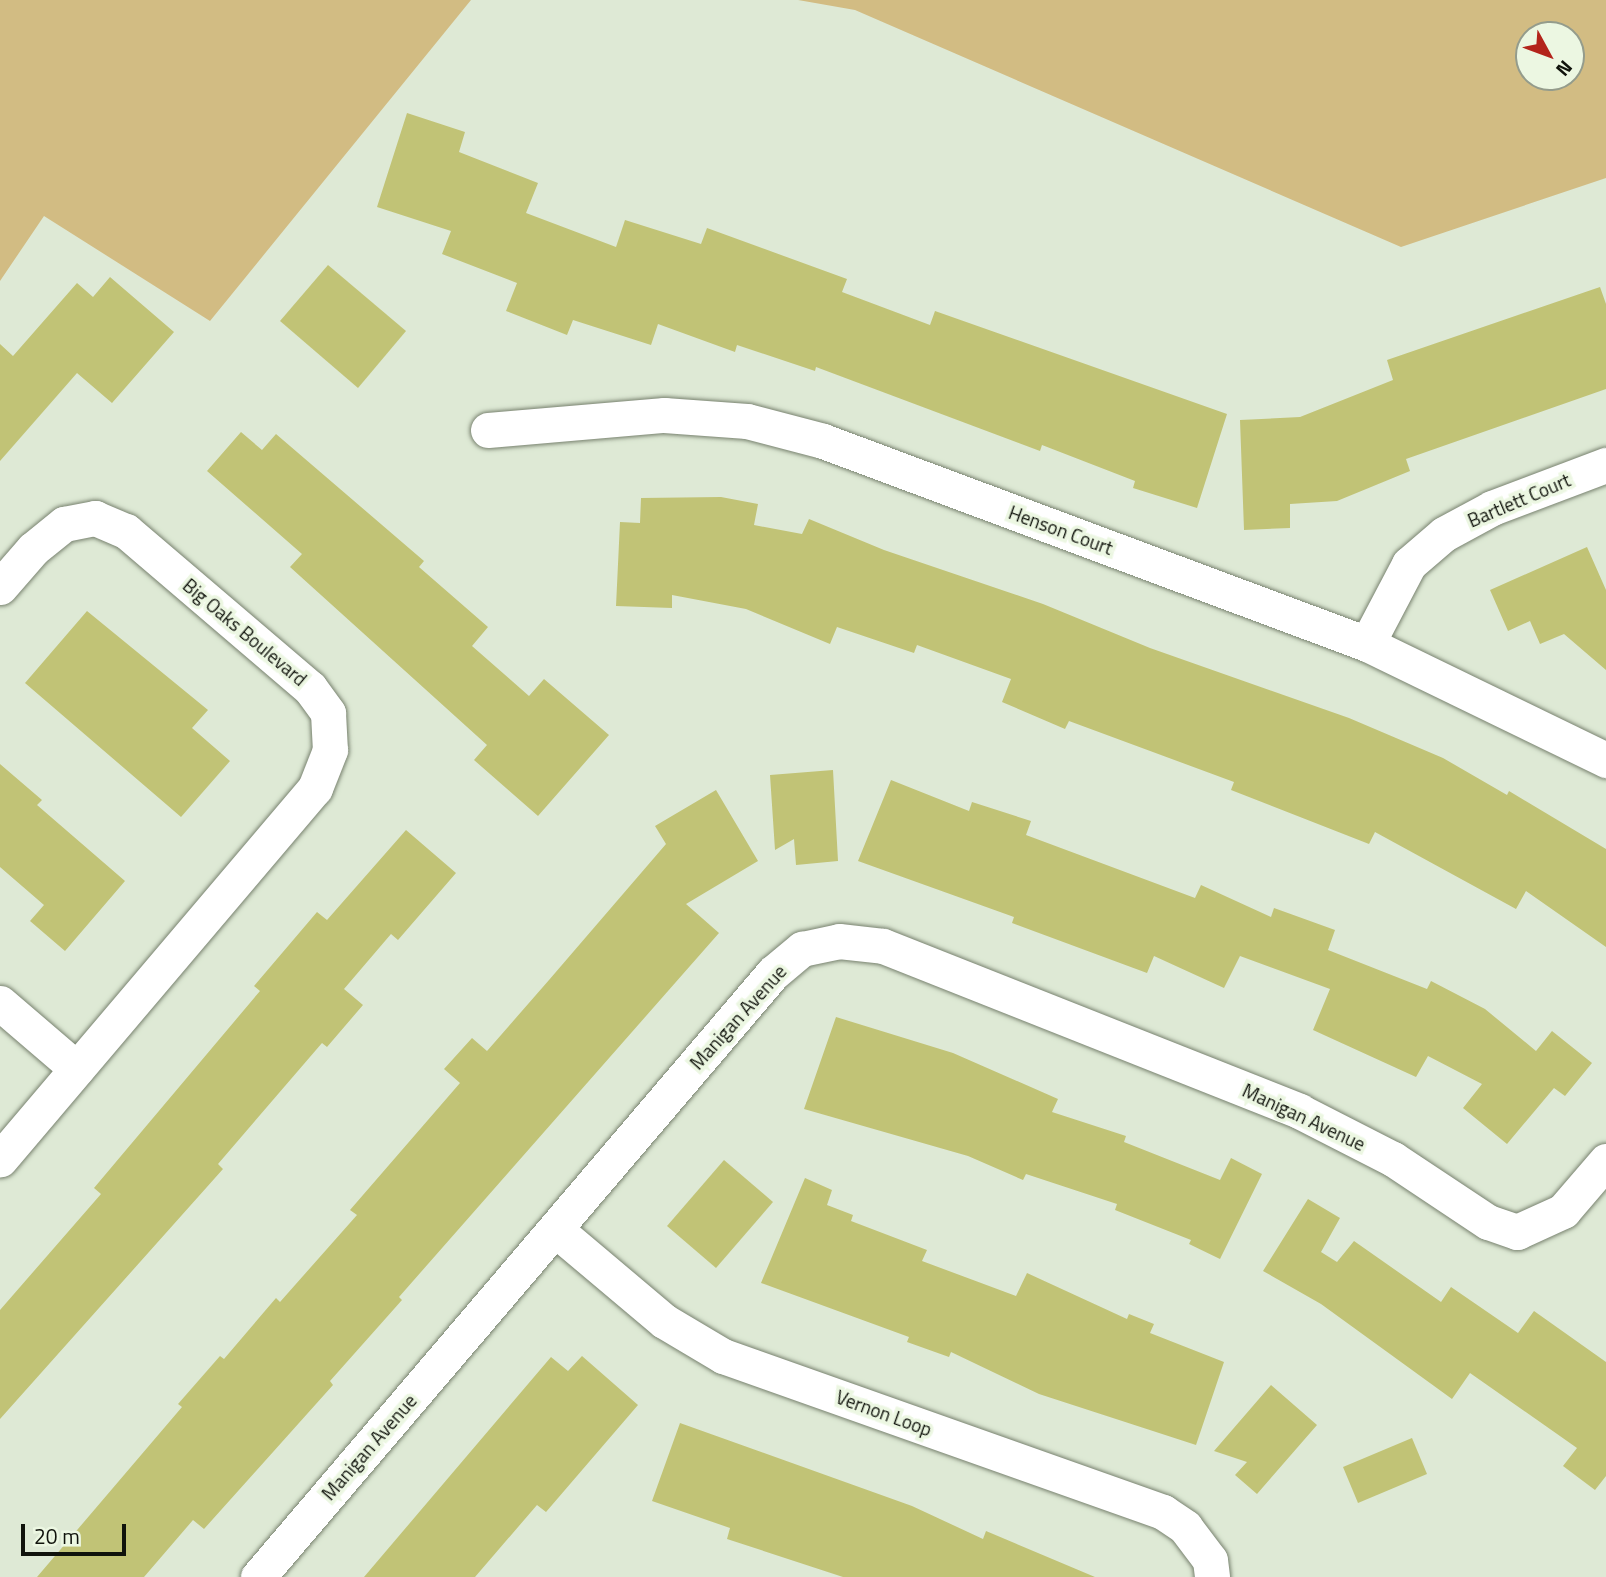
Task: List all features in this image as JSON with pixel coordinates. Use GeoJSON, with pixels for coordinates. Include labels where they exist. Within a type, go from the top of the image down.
{"type":"FeatureCollection","features":[{"type":"Feature","properties":{"kind":"street","name":"Henson Court"},"geometry":{"type":"LineString","coordinates":[[488,430],[664,415],[747,421],[823,441],[1367,644],[1606,760]]}},
{"type":"Feature","properties":{"kind":"street","name":"Bartlett Court"},"geometry":{"type":"LineString","coordinates":[[1367,644],[1409,564],[1444,534],[1492,508],[1606,465]]}},
{"type":"Feature","properties":{"kind":"street","name":"Big Oaks Boulevard"},"geometry":{"type":"LineString","coordinates":[[0,587],[33,549],[64,524],[95,518],[126,531],[310,688],[328,713],[330,750],[315,788],[0,1158]]}},
{"type":"Feature","properties":{"kind":"street","name":"Manigan Avenue"},"geometry":{"type":"LineString","coordinates":[[259,1577],[773,973],[802,949],[839,942],[883,946],[1299,1111],[1393,1159],[1488,1222],[1517,1232],[1563,1211],[1606,1161]]}},
{"type":"Feature","properties":{"kind":"street"},"geometry":{"type":"LineString","coordinates":[[0,1003],[77,1069]]}},
{"type":"Feature","properties":{"kind":"street","name":"Vernon Loop"},"geometry":{"type":"LineString","coordinates":[[556,1230],[664,1321],[723,1356],[1163,1512],[1185,1527],[1210,1560],[1212,1577]]}},
{"type":"Feature","properties":{"kind":"shaded area"},"geometry":{"type":"Polygon","coordinates":[[[0,0],[471,0],[210,321],[44,216],[0,281],[0,0]]]}},
{"type":"Feature","properties":{"kind":"shaded area"},"geometry":{"type":"Polygon","coordinates":[[[798,0],[1606,0],[1606,178],[1401,247],[855,10],[798,0]]]}},
{"type":"Feature","properties":{"kind":"building"},"geometry":{"type":"Polygon","coordinates":[[[407,113],[465,132],[459,152],[538,183],[526,213],[616,247],[625,220],[701,244],[707,228],[847,279],[842,292],[930,325],[935,311],[1227,414],[1197,508],[1133,488],[1135,481],[1042,445],[1040,451],[816,367],[815,371],[737,345],[735,352],[658,324],[651,345],[573,320],[567,335],[506,311],[517,283],[442,254],[451,231],[377,207],[407,113]]]}},
{"type":"Feature","properties":{"kind":"building"},"geometry":{"type":"Polygon","coordinates":[[[328,265],[406,331],[358,388],[280,321],[328,265]]]}},
{"type":"Feature","properties":{"kind":"building"},"geometry":{"type":"Polygon","coordinates":[[[110,277],[174,332],[112,403],[77,373],[0,461],[0,344],[13,356],[77,283],[93,297],[110,277]]]}},
{"type":"Feature","properties":{"kind":"building"},"geometry":{"type":"Polygon","coordinates":[[[1600,287],[1606,304],[1606,389],[1406,459],[1410,471],[1337,501],[1290,504],[1290,528],[1244,530],[1240,420],[1300,417],[1393,380],[1387,360],[1600,287]]]}},
{"type":"Feature","properties":{"kind":"building"},"geometry":{"type":"Polygon","coordinates":[[[241,432],[262,450],[276,434],[424,561],[419,567],[488,627],[472,646],[529,696],[544,679],[609,735],[538,816],[474,760],[487,745],[290,567],[302,554],[207,471],[241,432]]]}},
{"type":"Feature","properties":{"kind":"building"},"geometry":{"type":"Polygon","coordinates":[[[721,497],[758,504],[754,525],[802,534],[809,519],[884,550],[1043,604],[1150,648],[1349,718],[1443,758],[1507,795],[1509,791],[1606,849],[1606,947],[1526,891],[1516,909],[1375,832],[1369,844],[1231,790],[1234,782],[1069,721],[1065,729],[1002,702],[1011,679],[917,645],[914,653],[837,627],[830,644],[746,609],[672,595],[672,608],[616,606],[620,522],[640,523],[641,498],[721,497]]]}},
{"type":"Feature","properties":{"kind":"building"},"geometry":{"type":"Polygon","coordinates":[[[1587,547],[1606,590],[1606,670],[1564,634],[1540,644],[1530,621],[1508,631],[1490,590],[1587,547]]]}},
{"type":"Feature","properties":{"kind":"building"},"geometry":{"type":"Polygon","coordinates":[[[87,611],[208,710],[192,728],[230,761],[181,817],[25,683],[87,611]]]}},
{"type":"Feature","properties":{"kind":"building"},"geometry":{"type":"Polygon","coordinates":[[[0,764],[42,800],[37,805],[125,881],[65,951],[30,921],[44,905],[0,867],[0,764]]]}},
{"type":"Feature","properties":{"kind":"building"},"geometry":{"type":"Polygon","coordinates":[[[833,770],[838,861],[796,865],[794,839],[775,850],[770,775],[833,770]]]}},
{"type":"Feature","properties":{"kind":"building"},"geometry":{"type":"Polygon","coordinates":[[[891,780],[969,811],[972,802],[1031,821],[1026,835],[1195,898],[1201,885],[1271,917],[1274,908],[1335,930],[1328,950],[1427,989],[1431,981],[1485,1009],[1536,1051],[1552,1031],[1592,1063],[1565,1096],[1554,1088],[1507,1144],[1463,1108],[1482,1084],[1428,1056],[1416,1077],[1313,1030],[1330,989],[1240,956],[1224,988],[1154,956],[1147,973],[1012,923],[1014,917],[858,861],[891,780]]]}},
{"type":"Feature","properties":{"kind":"building"},"geometry":{"type":"Polygon","coordinates":[[[716,790],[758,861],[686,904],[719,933],[399,1297],[402,1300],[330,1381],[333,1385],[204,1529],[193,1520],[144,1577],[37,1577],[182,1407],[178,1404],[220,1356],[224,1359],[276,1298],[280,1302],[357,1215],[350,1210],[460,1083],[444,1069],[472,1038],[487,1051],[549,980],[666,844],[655,826],[716,790]]]}},
{"type":"Feature","properties":{"kind":"building"},"geometry":{"type":"Polygon","coordinates":[[[406,830],[456,873],[398,940],[391,934],[344,989],[363,1005],[327,1047],[322,1043],[218,1164],[223,1169],[0,1419],[0,1310],[101,1194],[94,1188],[260,991],[254,986],[317,912],[327,920],[406,830]]]}},
{"type":"Feature","properties":{"kind":"building"},"geometry":{"type":"Polygon","coordinates":[[[836,1017],[953,1053],[1058,1099],[1052,1112],[1126,1136],[1124,1142],[1220,1180],[1231,1158],[1262,1174],[1220,1259],[1189,1244],[1191,1240],[1115,1210],[1117,1204],[1026,1174],[1023,1180],[968,1156],[804,1109],[836,1017]]]}},
{"type":"Feature","properties":{"kind":"building"},"geometry":{"type":"Polygon","coordinates":[[[724,1160],[773,1202],[716,1268],[667,1226],[724,1160]]]}},
{"type":"Feature","properties":{"kind":"building"},"geometry":{"type":"Polygon","coordinates":[[[805,1178],[832,1190],[827,1205],[853,1215],[851,1221],[927,1250],[922,1261],[1016,1296],[1027,1273],[1127,1319],[1129,1314],[1154,1324],[1150,1333],[1224,1362],[1196,1445],[1039,1394],[951,1352],[949,1357],[907,1342],[909,1337],[761,1283],[805,1178]]]}},
{"type":"Feature","properties":{"kind":"building"},"geometry":{"type":"Polygon","coordinates":[[[1308,1199],[1340,1218],[1321,1252],[1337,1262],[1354,1241],[1441,1302],[1451,1287],[1518,1333],[1534,1311],[1606,1362],[1606,1476],[1595,1490],[1563,1466],[1577,1448],[1470,1373],[1452,1399],[1321,1304],[1263,1271],[1308,1199]]]}},
{"type":"Feature","properties":{"kind":"building"},"geometry":{"type":"Polygon","coordinates":[[[582,1356],[638,1405],[546,1512],[537,1505],[475,1577],[364,1577],[551,1357],[568,1371],[582,1356]]]}},
{"type":"Feature","properties":{"kind":"building"},"geometry":{"type":"Polygon","coordinates":[[[1271,1385],[1317,1425],[1257,1494],[1235,1475],[1247,1462],[1214,1451],[1271,1385]]]}},
{"type":"Feature","properties":{"kind":"building"},"geometry":{"type":"Polygon","coordinates":[[[680,1423],[912,1506],[983,1539],[986,1531],[1095,1577],[843,1577],[727,1539],[730,1528],[652,1501],[680,1423]]]}},
{"type":"Feature","properties":{"kind":"building"},"geometry":{"type":"Polygon","coordinates":[[[1412,1438],[1427,1474],[1358,1503],[1343,1467],[1412,1438]]]}}]}
